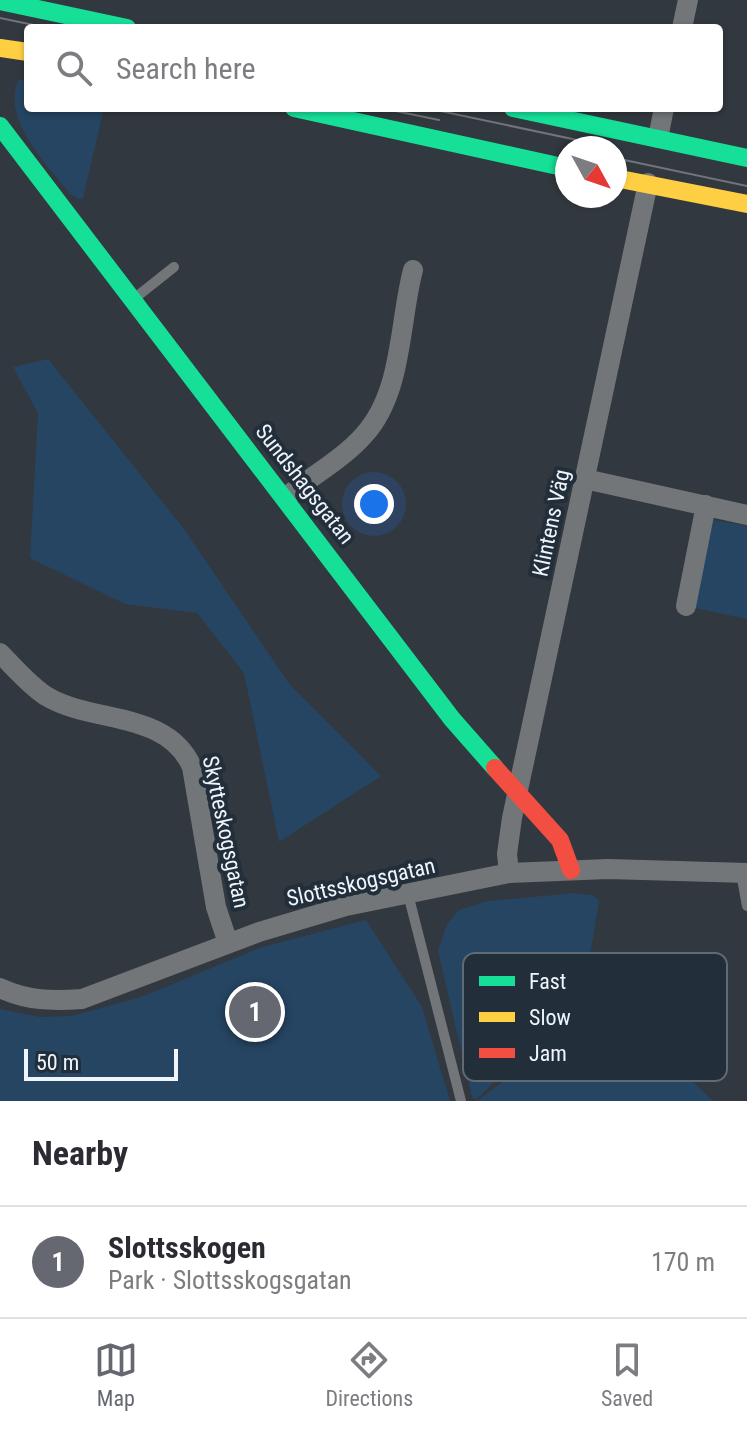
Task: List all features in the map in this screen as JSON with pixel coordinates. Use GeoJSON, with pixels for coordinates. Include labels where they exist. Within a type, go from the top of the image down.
{"type":"FeatureCollection","features":[{"type":"Feature","properties":{"kind":"street"},"geometry":{"type":"LineString","coordinates":[[683,24],[688,0]]}},
{"type":"Feature","properties":{"kind":"street"},"geometry":{"type":"LineString","coordinates":[[0,1],[108,24]]}},
{"type":"Feature","properties":{"kind":"street"},"geometry":{"type":"LineString","coordinates":[[0,48],[24,51]]}},
{"type":"Feature","properties":{"kind":"street"},"geometry":{"type":"LineString","coordinates":[[312,112],[555,165]]}},
{"type":"Feature","properties":{"kind":"street"},"geometry":{"type":"LineString","coordinates":[[532,112],[747,158]]}},
{"type":"Feature","properties":{"kind":"street"},"geometry":{"type":"LineString","coordinates":[[658,138],[663,112]]}},
{"type":"Feature","properties":{"kind":"street","name":"Sundshagsgatan"},"geometry":{"type":"LineString","coordinates":[[0,126],[286,497],[452,719],[560,840],[571,870]]}},
{"type":"Feature","properties":{"kind":"street"},"geometry":{"type":"LineString","coordinates":[[627,180],[747,204]]}},
{"type":"Feature","properties":{"kind":"street","name":"Klintens Väg"},"geometry":{"type":"LineString","coordinates":[[509,873],[507,854],[518,794],[648,183]]}},
{"type":"Feature","properties":{"kind":"street"},"geometry":{"type":"LineString","coordinates":[[286,497],[365,435],[379,413],[389,391],[413,270]]}},
{"type":"Feature","properties":{"kind":"street"},"geometry":{"type":"LineString","coordinates":[[585,479],[747,515]]}},
{"type":"Feature","properties":{"kind":"street"},"geometry":{"type":"LineString","coordinates":[[686,606],[706,505]]}},
{"type":"Feature","properties":{"kind":"street","name":"Skytteskogsgatan"},"geometry":{"type":"LineString","coordinates":[[0,653],[47,696],[149,728],[168,737],[186,753],[192,767],[216,907],[228,943]]}},
{"type":"Feature","properties":{"kind":"street","name":"Slottsskogsgatan"},"geometry":{"type":"LineString","coordinates":[[0,988],[21,998],[51,1002],[82,999],[228,943],[346,906],[509,873],[571,870],[744,873]]}},
{"type":"Feature","properties":{"kind":"lane"},"geometry":{"type":"LineString","coordinates":[[132,300],[174,267]]}},
{"type":"Feature","properties":{"kind":"lane"},"geometry":{"type":"LineString","coordinates":[[744,873],[747,906]]}},
{"type":"Feature","properties":{"kind":"lane"},"geometry":{"type":"LineString","coordinates":[[408,894],[461,1101]]}},
{"type":"Feature","properties":{"kind":"shaded area"},"geometry":{"type":"Polygon","coordinates":[[[19,79],[24,80],[24,112],[103,112],[83,198],[78,199],[70,194],[29,140],[16,110],[15,94],[19,79]]]}},
{"type":"Feature","properties":{"kind":"shaded area"},"geometry":{"type":"Polygon","coordinates":[[[48,359],[184,529],[290,685],[381,776],[279,842],[244,673],[197,613],[125,604],[30,558],[38,413],[13,367],[48,359]]]}},
{"type":"Feature","properties":{"kind":"shaded area"},"geometry":{"type":"Polygon","coordinates":[[[713,520],[747,526],[747,619],[695,608],[713,520]]]}},
{"type":"Feature","properties":{"kind":"shaded area"},"geometry":{"type":"Polygon","coordinates":[[[575,893],[592,895],[599,901],[590,953],[463,953],[463,1058],[438,951],[447,924],[459,910],[488,901],[575,893]]]}},
{"type":"Feature","properties":{"kind":"shaded area"},"geometry":{"type":"Polygon","coordinates":[[[366,920],[422,1007],[450,1101],[0,1101],[0,1009],[40,1017],[72,1016],[141,997],[262,947],[366,920]]]}},
{"type":"Feature","properties":{"kind":"shaded area"},"geometry":{"type":"Polygon","coordinates":[[[468,1081],[495,1081],[475,1100],[468,1081]]]}},
{"type":"Feature","properties":{"kind":"shaded area"},"geometry":{"type":"Polygon","coordinates":[[[504,1081],[693,1081],[713,1101],[477,1101],[504,1081]]]}},
{"type":"Feature","properties":{"kind":"tram line"},"geometry":{"type":"LineString","coordinates":[[0,18],[29,24]]}},
{"type":"Feature","properties":{"kind":"tram line"},"geometry":{"type":"LineString","coordinates":[[400,112],[439,120]]}},
{"type":"Feature","properties":{"kind":"tram line"},"geometry":{"type":"LineString","coordinates":[[445,112],[558,136]]}},
{"type":"Feature","properties":{"kind":"tram line"},"geometry":{"type":"LineString","coordinates":[[627,161],[747,186]]}},
{"type":"Feature","properties":{"kind":"traffic: fast"},"geometry":{"type":"LineString","coordinates":[[0,1],[108,24]]}},
{"type":"Feature","properties":{"kind":"traffic: fast"},"geometry":{"type":"LineString","coordinates":[[312,112],[555,165]]}},
{"type":"Feature","properties":{"kind":"traffic: fast"},"geometry":{"type":"LineString","coordinates":[[532,112],[747,158]]}},
{"type":"Feature","properties":{"kind":"traffic: fast"},"geometry":{"type":"LineString","coordinates":[[0,126],[452,719],[495,768]]}},
{"type":"Feature","properties":{"kind":"traffic: slow"},"geometry":{"type":"LineString","coordinates":[[0,48],[24,51]]}},
{"type":"Feature","properties":{"kind":"traffic: slow"},"geometry":{"type":"LineString","coordinates":[[627,180],[747,204]]}},
{"type":"Feature","properties":{"kind":"traffic: jam"},"geometry":{"type":"LineString","coordinates":[[495,768],[560,840],[571,870]]}},
{"type":"Feature","properties":{"kind":"place","name":"Slottsskogen"},"geometry":{"type":"Point","coordinates":[255,1012]}}]}
